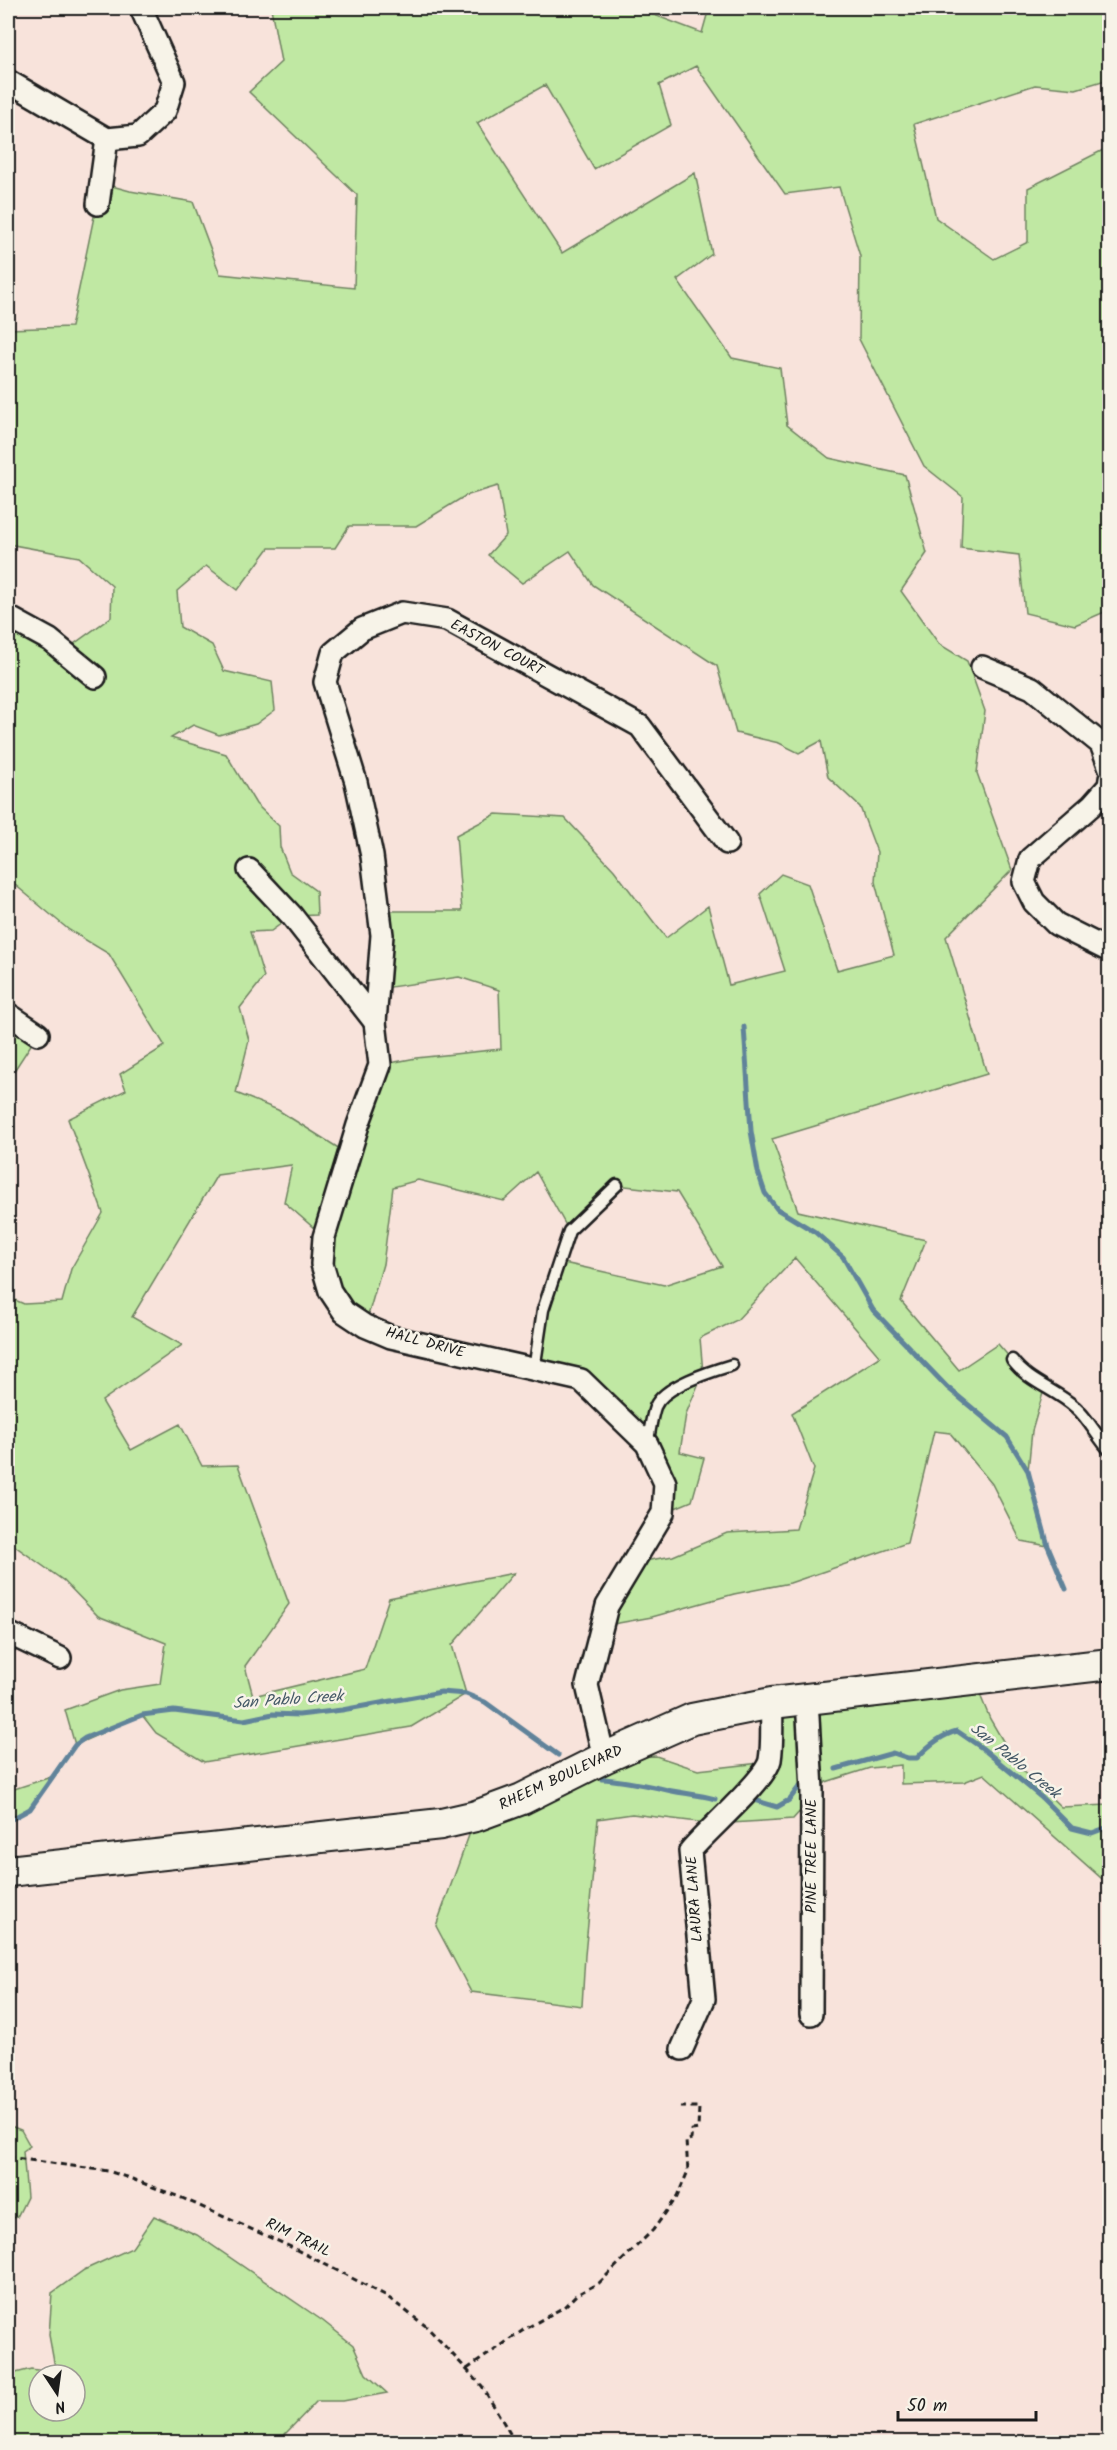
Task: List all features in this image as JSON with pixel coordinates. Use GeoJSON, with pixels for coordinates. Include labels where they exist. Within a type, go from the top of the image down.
{"type":"FeatureCollection","features":[{"type":"Feature","properties":{"kind":"street"},"geometry":{"type":"LineString","coordinates":[[8,81],[107,139],[138,136],[165,111],[174,82],[141,8]]}},
{"type":"Feature","properties":{"kind":"street"},"geometry":{"type":"LineString","coordinates":[[98,204],[107,139]]}},
{"type":"Feature","properties":{"kind":"street","name":"EASTON COURT"},"geometry":{"type":"LineString","coordinates":[[375,1022],[382,935],[372,856],[356,782],[325,682],[333,652],[362,629],[402,613],[447,620],[640,726],[727,843]]}},
{"type":"Feature","properties":{"kind":"street"},"geometry":{"type":"LineString","coordinates":[[8,617],[50,640],[95,677]]}},
{"type":"Feature","properties":{"kind":"street"},"geometry":{"type":"LineString","coordinates":[[982,667],[1032,688],[1101,744],[1110,768]]}},
{"type":"Feature","properties":{"kind":"street"},"geometry":{"type":"LineString","coordinates":[[1110,779],[1109,786],[1092,805],[1030,859],[1024,882],[1034,902],[1056,924],[1110,951]]}},
{"type":"Feature","properties":{"kind":"street"},"geometry":{"type":"LineString","coordinates":[[249,870],[292,915],[375,1022]]}},
{"type":"Feature","properties":{"kind":"street"},"geometry":{"type":"LineString","coordinates":[[8,1014],[38,1034]]}},
{"type":"Feature","properties":{"kind":"street","name":"HALL DRIVE"},"geometry":{"type":"LineString","coordinates":[[375,1022],[380,1065],[358,1125],[324,1237],[322,1264],[330,1291],[344,1312],[365,1326],[391,1337],[581,1380],[647,1444],[665,1483],[663,1513],[607,1606],[587,1685],[604,1758]]}},
{"type":"Feature","properties":{"kind":"street"},"geometry":{"type":"LineString","coordinates":[[8,1633],[60,1658]]}},
{"type":"Feature","properties":{"kind":"street","name":"RHEEM BOULEVARD"},"geometry":{"type":"LineString","coordinates":[[8,1871],[441,1824],[476,1816],[522,1799],[604,1758],[692,1719],[772,1703],[1110,1664]]}},
{"type":"Feature","properties":{"kind":"street","name":"PINE TREE LANE"},"geometry":{"type":"LineString","coordinates":[[807,1699],[812,1790],[811,2014]]}},
{"type":"Feature","properties":{"kind":"street","name":"LAURA LANE"},"geometry":{"type":"LineString","coordinates":[[682,2049],[704,2000],[690,1851],[703,1835],[742,1798],[770,1762],[772,1703]]}},
{"type":"Feature","properties":{"kind":"lane"},"geometry":{"type":"LineString","coordinates":[[534,1370],[543,1310],[569,1231],[617,1185]]}},
{"type":"Feature","properties":{"kind":"lane"},"geometry":{"type":"LineString","coordinates":[[1012,1360],[1029,1378],[1046,1386],[1078,1409],[1110,1451]]}},
{"type":"Feature","properties":{"kind":"lane"},"geometry":{"type":"LineString","coordinates":[[647,1444],[656,1405],[669,1392],[703,1373],[732,1365]]}},
{"type":"Feature","properties":{"kind":"path"},"geometry":{"type":"LineString","coordinates":[[467,2369],[525,2329],[564,2307],[576,2295],[599,2283],[653,2230],[677,2197],[688,2171],[686,2141],[692,2139],[692,2130],[698,2130],[699,2107],[679,2107]]}},
{"type":"Feature","properties":{"kind":"path","name":"RIM TRAIL"},"geometry":{"type":"LineString","coordinates":[[8,2157],[108,2171],[182,2198],[289,2246],[385,2295],[427,2327],[467,2369],[482,2386],[515,2442]]}},
{"type":"Feature","properties":{"kind":"green space"},"geometry":{"type":"Polygon","coordinates":[[[271,8],[636,8],[702,33],[709,8],[1109,8],[1109,79],[1076,89],[1035,85],[914,124],[936,218],[994,259],[1028,242],[1028,188],[1109,147],[1109,610],[1075,625],[1025,613],[1019,555],[961,548],[963,497],[924,466],[859,339],[860,256],[839,187],[785,194],[696,66],[659,85],[671,125],[594,169],[545,85],[477,123],[562,253],[695,173],[712,254],[677,280],[732,358],[780,368],[787,425],[829,458],[905,475],[927,553],[901,591],[939,644],[967,661],[985,711],[977,773],[1012,870],[946,937],[987,1074],[772,1139],[798,1211],[926,1240],[901,1301],[959,1370],[998,1344],[1012,1360],[1045,1386],[1032,1431],[1028,1471],[1048,1546],[1021,1541],[992,1484],[950,1433],[934,1431],[907,1543],[790,1583],[734,1594],[652,1617],[602,1626],[633,1563],[673,1556],[727,1533],[796,1529],[814,1469],[792,1413],[880,1357],[795,1258],[737,1320],[700,1338],[703,1373],[686,1414],[680,1452],[704,1458],[692,1501],[663,1513],[665,1483],[581,1380],[534,1370],[559,1262],[664,1285],[722,1266],[677,1192],[617,1185],[569,1231],[536,1172],[504,1201],[418,1180],[393,1187],[383,1264],[365,1326],[344,1312],[324,1237],[284,1202],[292,1165],[217,1175],[132,1317],[182,1345],[102,1401],[131,1450],[180,1424],[202,1466],[238,1465],[289,1604],[245,1666],[253,1696],[365,1669],[389,1598],[514,1573],[452,1645],[466,1694],[411,1727],[204,1762],[156,1733],[142,1715],[75,1745],[65,1710],[120,1690],[160,1684],[166,1643],[98,1616],[64,1581],[8,1541],[8,1297],[24,1304],[62,1302],[71,1269],[103,1213],[68,1119],[126,1090],[120,1074],[165,1046],[109,954],[69,930],[8,879],[8,617],[64,651],[111,617],[112,586],[79,557],[8,544],[8,329],[71,327],[101,183],[130,191],[193,202],[220,274],[354,288],[357,195],[249,92],[281,62],[271,8]],[[498,486],[465,496],[416,526],[349,526],[335,548],[269,548],[238,590],[206,566],[177,591],[180,627],[212,645],[224,671],[272,682],[275,710],[256,724],[219,735],[193,725],[171,738],[226,754],[256,804],[279,826],[280,847],[290,872],[316,891],[317,915],[292,916],[271,931],[250,932],[264,977],[240,1008],[249,1040],[236,1093],[278,1110],[348,1154],[380,1065],[416,1058],[501,1049],[499,990],[459,977],[377,989],[379,911],[462,911],[456,835],[496,814],[565,818],[614,870],[666,938],[708,906],[729,985],[785,971],[760,894],[781,874],[808,884],[837,970],[894,955],[875,882],[877,852],[860,807],[828,777],[821,741],[799,753],[779,743],[736,733],[717,666],[593,585],[570,551],[522,583],[488,555],[506,535],[498,486]]]}},
{"type":"Feature","properties":{"kind":"green space"},"geometry":{"type":"Polygon","coordinates":[[[8,1014],[38,1034],[8,1080],[8,1014]]]}},
{"type":"Feature","properties":{"kind":"green space"},"geometry":{"type":"Polygon","coordinates":[[[974,1680],[990,1719],[1017,1765],[1061,1807],[1109,1805],[1109,1885],[984,1774],[964,1782],[901,1784],[901,1765],[870,1768],[826,1782],[793,1819],[715,1824],[632,1814],[598,1819],[582,2006],[471,1992],[436,1926],[476,1816],[604,1758],[656,1756],[698,1770],[769,1762],[772,1703],[974,1680]]]}},
{"type":"Feature","properties":{"kind":"green space"},"geometry":{"type":"Polygon","coordinates":[[[54,1776],[30,1809],[8,1820],[8,1791],[54,1776]]]}},
{"type":"Feature","properties":{"kind":"green space"},"geometry":{"type":"Polygon","coordinates":[[[8,2125],[21,2130],[30,2146],[23,2151],[27,2197],[17,2217],[8,2219],[8,2125]]]}},
{"type":"Feature","properties":{"kind":"green space"},"geometry":{"type":"Polygon","coordinates":[[[154,2216],[197,2235],[323,2321],[353,2345],[366,2374],[387,2393],[343,2401],[317,2401],[285,2434],[290,2442],[8,2442],[8,2375],[27,2370],[27,2423],[87,2423],[87,2363],[54,2363],[49,2335],[52,2293],[84,2270],[132,2248],[154,2216]]]}},
{"type":"Feature","properties":{"kind":"waterway"},"geometry":{"type":"LineString","coordinates":[[744,1027],[751,1131],[758,1172],[765,1193],[777,1209],[815,1232],[843,1257],[873,1310],[947,1387],[1007,1437],[1028,1471],[1048,1546],[1066,1589]]}},
{"type":"Feature","properties":{"kind":"waterway","name":"San Pablo Creek"},"geometry":{"type":"LineString","coordinates":[[8,1821],[30,1809],[75,1745],[85,1738],[142,1715],[174,1711],[244,1720],[273,1714],[299,1715],[342,1710],[441,1692],[466,1694],[485,1702],[558,1755]]}},
{"type":"Feature","properties":{"kind":"waterway","name":"San Pablo Creek"},"geometry":{"type":"LineString","coordinates":[[836,1769],[893,1753],[908,1758],[917,1758],[935,1742],[957,1731],[982,1748],[1042,1798],[1072,1828],[1092,1833],[1108,1827],[1110,1829]]}},
{"type":"Feature","properties":{"kind":"waterway","name":"San Pablo Creek"},"geometry":{"type":"LineString","coordinates":[[602,1779],[630,1782],[715,1799]]}},
{"type":"Feature","properties":{"kind":"waterway","name":"San Pablo Creek"},"geometry":{"type":"LineString","coordinates":[[754,1800],[777,1807],[789,1800],[802,1783]]}}]}
